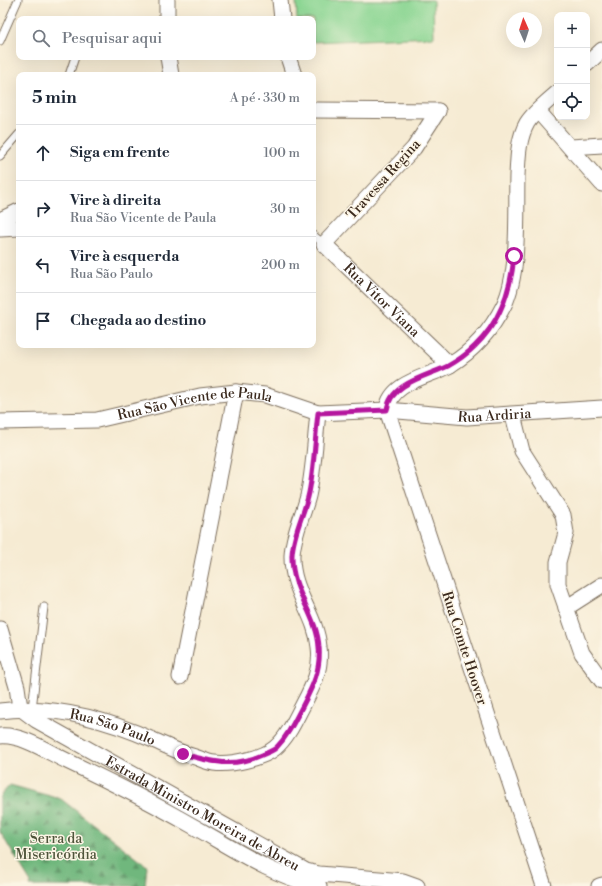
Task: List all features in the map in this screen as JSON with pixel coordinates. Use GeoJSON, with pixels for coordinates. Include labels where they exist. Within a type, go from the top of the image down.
{"type":"FeatureCollection","features":[{"type":"Feature","properties":{"kind":"street"},"geometry":{"type":"LineString","coordinates":[[167,0],[167,16]]}},
{"type":"Feature","properties":{"kind":"street"},"geometry":{"type":"LineString","coordinates":[[280,0],[282,16]]}},
{"type":"Feature","properties":{"kind":"street"},"geometry":{"type":"LineString","coordinates":[[590,61],[602,50]]}},
{"type":"Feature","properties":{"kind":"street"},"geometry":{"type":"LineString","coordinates":[[168,60],[170,72]]}},
{"type":"Feature","properties":{"kind":"street"},"geometry":{"type":"LineString","coordinates":[[289,60],[293,72]]}},
{"type":"Feature","properties":{"kind":"street"},"geometry":{"type":"LineString","coordinates":[[387,410],[388,403],[398,390],[450,365],[475,346],[493,324],[505,304],[512,281],[520,145],[528,122],[554,96]]}},
{"type":"Feature","properties":{"kind":"street","name":"Travessa Regina"},"geometry":{"type":"LineString","coordinates":[[316,110],[438,111],[414,148],[319,240]]}},
{"type":"Feature","properties":{"kind":"street"},"geometry":{"type":"LineString","coordinates":[[538,111],[602,184]]}},
{"type":"Feature","properties":{"kind":"street"},"geometry":{"type":"LineString","coordinates":[[571,147],[602,145]]}},
{"type":"Feature","properties":{"kind":"street"},"geometry":{"type":"LineString","coordinates":[[0,220],[16,212]]}},
{"type":"Feature","properties":{"kind":"street"},"geometry":{"type":"LineString","coordinates":[[0,229],[16,228]]}},
{"type":"Feature","properties":{"kind":"street","name":"Rua Vitor Viana"},"geometry":{"type":"LineString","coordinates":[[319,240],[450,365]]}},
{"type":"Feature","properties":{"kind":"street"},"geometry":{"type":"LineString","coordinates":[[180,677],[210,516],[236,392]]}},
{"type":"Feature","properties":{"kind":"street","name":"Rua São Vicente de Paula"},"geometry":{"type":"LineString","coordinates":[[0,422],[97,420],[200,396],[236,392],[265,395],[318,413],[387,410]]}},
{"type":"Feature","properties":{"kind":"street","name":"Rua Ardiria"},"geometry":{"type":"LineString","coordinates":[[387,410],[446,416],[513,415],[602,408]]}},
{"type":"Feature","properties":{"kind":"street","name":"Rua Comte Hoover"},"geometry":{"type":"LineString","coordinates":[[387,410],[544,886]]}},
{"type":"Feature","properties":{"kind":"street","name":"Rua São Paulo"},"geometry":{"type":"LineString","coordinates":[[26,709],[67,712],[108,723],[153,740],[183,754],[214,763],[240,762],[255,758],[275,749],[288,734],[316,680],[320,660],[319,646],[314,626],[296,587],[292,556],[294,540],[308,496],[318,413]]}},
{"type":"Feature","properties":{"kind":"street"},"geometry":{"type":"LineString","coordinates":[[513,415],[522,450],[563,515],[566,533],[558,562],[558,584],[582,653],[602,681]]}},
{"type":"Feature","properties":{"kind":"street"},"geometry":{"type":"LineString","coordinates":[[566,608],[602,585]]}},
{"type":"Feature","properties":{"kind":"street"},"geometry":{"type":"LineString","coordinates":[[0,629],[17,687],[26,709],[0,711]]}},
{"type":"Feature","properties":{"kind":"street","name":"Estrada Ministro Moreira de Abreu"},"geometry":{"type":"LineString","coordinates":[[26,709],[36,720],[306,871],[319,874],[403,881],[417,886]]}},
{"type":"Feature","properties":{"kind":"street"},"geometry":{"type":"LineString","coordinates":[[0,736],[8,736],[32,744],[147,800],[257,863],[300,882],[319,886]]}},
{"type":"Feature","properties":{"kind":"lane"},"geometry":{"type":"LineString","coordinates":[[0,41],[18,0]]}},
{"type":"Feature","properties":{"kind":"lane"},"geometry":{"type":"LineString","coordinates":[[70,72],[74,60]]}},
{"type":"Feature","properties":{"kind":"lane"},"geometry":{"type":"LineString","coordinates":[[0,156],[16,137]]}},
{"type":"Feature","properties":{"kind":"lane"},"geometry":{"type":"LineString","coordinates":[[26,709],[44,607]]}},
{"type":"Feature","properties":{"kind":"green space"},"geometry":{"type":"Polygon","coordinates":[[[296,0],[433,0],[434,37],[316,42],[316,16],[297,16],[296,0]]]}},
{"type":"Feature","properties":{"kind":"green space","name":"Serra da Misericórdia"},"geometry":{"type":"Polygon","coordinates":[[[10,785],[61,799],[147,866],[145,886],[30,886],[31,883],[0,832],[0,796],[10,785]]]}},
{"type":"Feature","properties":{"kind":"route"},"geometry":{"type":"LineString","coordinates":[[183,754],[214,763],[232,763],[255,758],[275,749],[288,734],[316,680],[320,660],[319,646],[314,626],[296,587],[292,556],[294,540],[308,496],[318,413],[387,410],[388,403],[398,390],[450,365],[475,346],[493,324],[505,304],[512,281],[514,256]]}}]}
